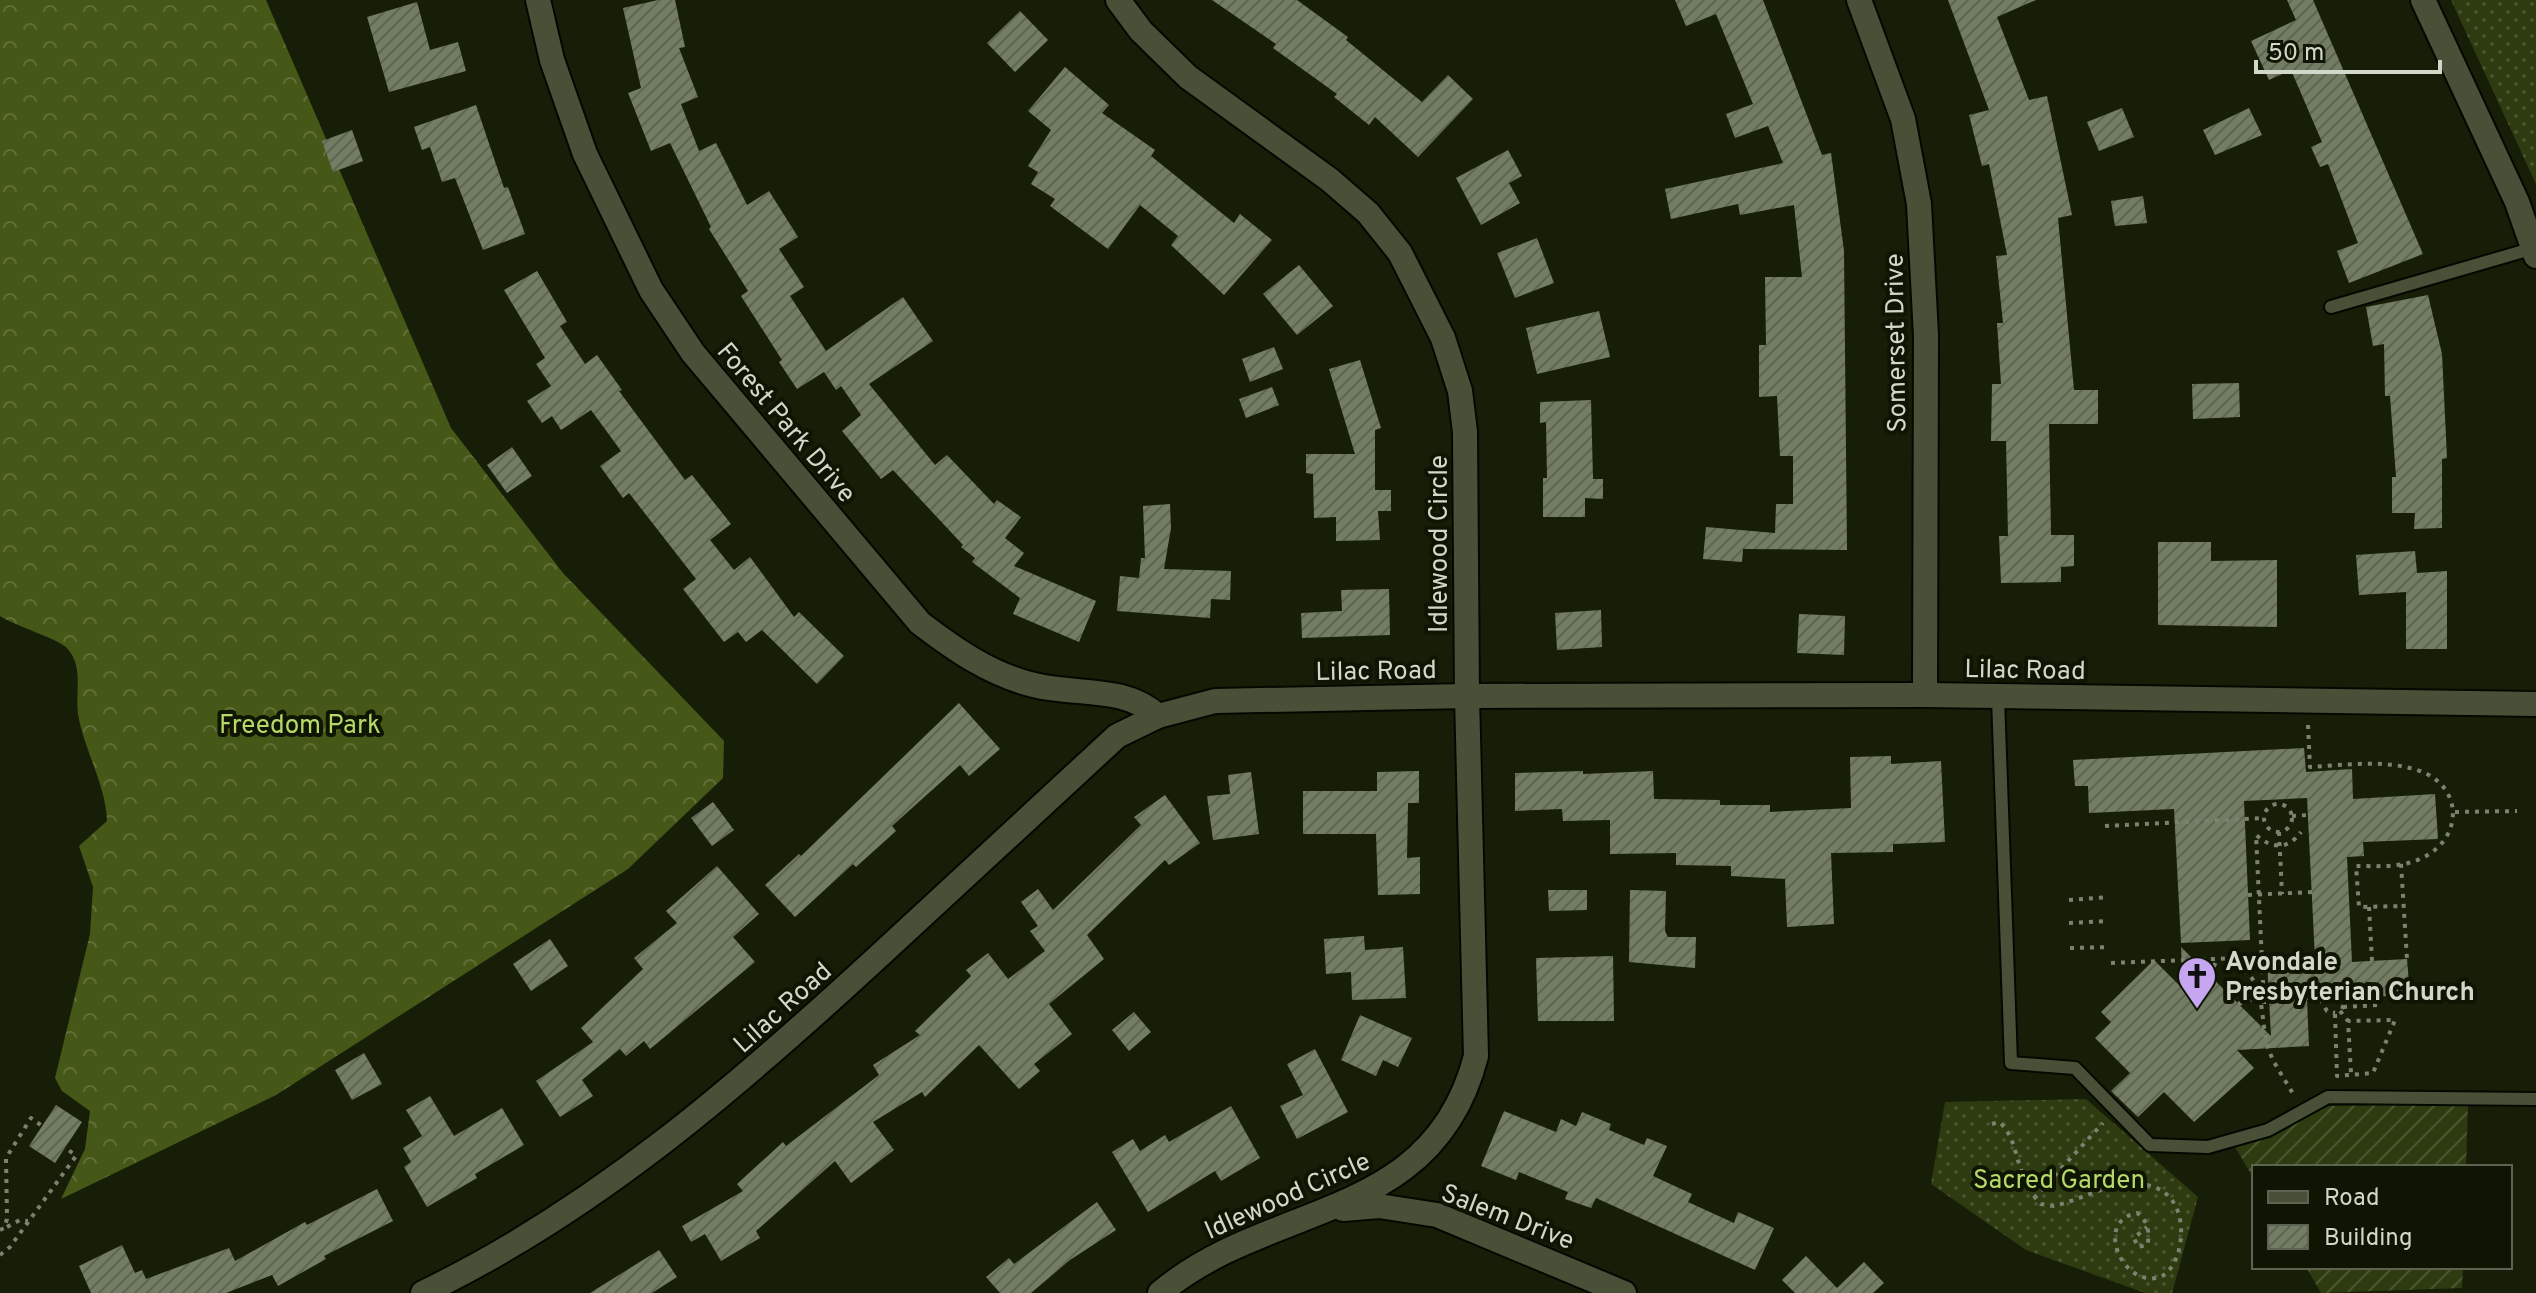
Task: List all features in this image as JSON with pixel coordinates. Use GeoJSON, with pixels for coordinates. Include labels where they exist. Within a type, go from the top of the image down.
{"type":"FeatureCollection","features":[{"type":"Feature","properties":{"kind":"street","name":"Forest Park Drive"},"geometry":{"type":"LineString","coordinates":[[538,0],[552,60],[585,154],[651,290],[693,353],[920,623],[956,650],[1031,685],[1070,693],[1109,692],[1142,701],[1158,716]]}},
{"type":"Feature","properties":{"kind":"street","name":"Idlewood Circle"},"geometry":{"type":"LineString","coordinates":[[1118,0],[1141,31],[1188,77],[1330,180],[1368,213],[1400,253],[1425,295],[1460,391],[1465,432],[1467,696],[1476,1056],[1467,1091],[1429,1149],[1392,1177],[1320,1213],[1228,1250],[1160,1293]]}},
{"type":"Feature","properties":{"kind":"street","name":"Somerset Drive"},"geometry":{"type":"LineString","coordinates":[[1859,0],[1903,119],[1919,204],[1926,336],[1925,695]]}},
{"type":"Feature","properties":{"kind":"street"},"geometry":{"type":"LineString","coordinates":[[2423,0],[2517,202],[2535,252]]}},
{"type":"Feature","properties":{"kind":"street","name":"Lilac Road"},"geometry":{"type":"LineString","coordinates":[[423,1293],[517,1242],[593,1194],[666,1142],[751,1073],[1117,736],[1158,716],[1215,701],[1467,696],[1925,695],[2536,704]]}},
{"type":"Feature","properties":{"kind":"street","name":"Salem Drive"},"geometry":{"type":"LineString","coordinates":[[1320,1213],[1379,1206],[1437,1215],[1624,1293]]}},
{"type":"Feature","properties":{"kind":"lane"},"geometry":{"type":"LineString","coordinates":[[2331,307],[2535,252]]}},
{"type":"Feature","properties":{"kind":"lane"},"geometry":{"type":"LineString","coordinates":[[1998,698],[2011,1063],[2075,1068],[2150,1145],[2208,1147],[2268,1130],[2328,1097],[2536,1099]]}},
{"type":"Feature","properties":{"kind":"path"},"geometry":{"type":"LineString","coordinates":[[2308,725],[2310,767],[2399,765],[2421,771],[2446,788],[2455,812],[2446,839],[2436,850],[2401,864],[2356,866],[2359,907],[2404,906]]}},
{"type":"Feature","properties":{"kind":"path"},"geometry":{"type":"LineString","coordinates":[[2105,826],[2264,818],[2275,805],[2288,808],[2292,816],[2291,826],[2279,832],[2267,827],[2264,818]]}},
{"type":"Feature","properties":{"kind":"path"},"geometry":{"type":"LineString","coordinates":[[2455,812],[2517,811]]}},
{"type":"Feature","properties":{"kind":"path"},"geometry":{"type":"LineString","coordinates":[[2292,816],[2308,815]]}},
{"type":"Feature","properties":{"kind":"path"},"geometry":{"type":"LineString","coordinates":[[2279,832],[2282,894]]}},
{"type":"Feature","properties":{"kind":"path"},"geometry":{"type":"LineString","coordinates":[[2293,1094],[2268,1045],[2256,835],[2265,843],[2279,847],[2295,840],[2301,832]]}},
{"type":"Feature","properties":{"kind":"path"},"geometry":{"type":"LineString","coordinates":[[2401,864],[2407,959]]}},
{"type":"Feature","properties":{"kind":"path"},"geometry":{"type":"LineString","coordinates":[[2248,895],[2312,892]]}},
{"type":"Feature","properties":{"kind":"path"},"geometry":{"type":"LineString","coordinates":[[2069,900],[2108,897]]}},
{"type":"Feature","properties":{"kind":"path"},"geometry":{"type":"LineString","coordinates":[[2369,907],[2372,961]]}},
{"type":"Feature","properties":{"kind":"path"},"geometry":{"type":"LineString","coordinates":[[2069,923],[2109,921]]}},
{"type":"Feature","properties":{"kind":"path"},"geometry":{"type":"LineString","coordinates":[[2070,948],[2110,947]]}},
{"type":"Feature","properties":{"kind":"path"},"geometry":{"type":"LineString","coordinates":[[2111,963],[2315,955]]}},
{"type":"Feature","properties":{"kind":"path"},"geometry":{"type":"LineString","coordinates":[[2210,976],[2217,959]]}},
{"type":"Feature","properties":{"kind":"path"},"geometry":{"type":"LineString","coordinates":[[2224,959],[2238,964],[2251,976],[2264,1004]]}},
{"type":"Feature","properties":{"kind":"path"},"geometry":{"type":"LineString","coordinates":[[2238,1004],[2262,996]]}},
{"type":"Feature","properties":{"kind":"path"},"geometry":{"type":"LineString","coordinates":[[2320,999],[2327,1011],[2379,1005],[2378,996]]}},
{"type":"Feature","properties":{"kind":"path"},"geometry":{"type":"LineString","coordinates":[[2346,998],[2339,1010],[2337,1076],[2373,1073],[2395,1020],[2348,1021]]}},
{"type":"Feature","properties":{"kind":"path"},"geometry":{"type":"LineString","coordinates":[[2339,1010],[2348,1021],[2351,1074]]}},
{"type":"Feature","properties":{"kind":"path"},"geometry":{"type":"LineString","coordinates":[[29,1221],[20,1220],[2,1229],[6,1158],[31,1118],[42,1126]]}},
{"type":"Feature","properties":{"kind":"path"},"geometry":{"type":"LineString","coordinates":[[2034,1198],[2107,1118]]}},
{"type":"Feature","properties":{"kind":"path"},"geometry":{"type":"LineString","coordinates":[[1992,1124],[1999,1122],[2009,1133],[2022,1180],[2041,1204],[2054,1206],[2133,1183],[2163,1189],[2173,1197],[2179,1208],[2177,1253],[2169,1271],[2160,1277],[2149,1277],[2126,1266],[2116,1246],[2117,1229],[2130,1214],[2141,1216],[2147,1227],[2147,1245],[2138,1247],[2134,1238],[2147,1227]]}},
{"type":"Feature","properties":{"kind":"path"},"geometry":{"type":"LineString","coordinates":[[0,1255],[76,1156],[65,1147]]}},
{"type":"Feature","properties":{"kind":"green space","name":"Freedom Park"},"geometry":{"type":"Polygon","coordinates":[[[0,0],[266,0],[451,428],[563,573],[724,741],[723,778],[628,869],[276,1095],[61,1199],[85,1149],[90,1111],[62,1091],[55,1078],[90,934],[93,887],[79,846],[107,821],[103,794],[78,714],[77,671],[72,655],[62,644],[0,616],[0,0]]]}},
{"type":"Feature","properties":{"kind":"green space"},"geometry":{"type":"Polygon","coordinates":[[[2451,0],[2536,0],[2536,184],[2451,0]]]}},
{"type":"Feature","properties":{"kind":"green space","name":"Sacred Garden"},"geometry":{"type":"Polygon","coordinates":[[[2086,1099],[2198,1197],[2172,1293],[2145,1293],[2026,1250],[1931,1184],[1945,1102],[2086,1099]]]}},
{"type":"Feature","properties":{"kind":"green space"},"geometry":{"type":"Polygon","coordinates":[[[2468,1104],[2466,1165],[2252,1165],[2252,1176],[2235,1147],[2329,1106],[2468,1104]]]}},
{"type":"Feature","properties":{"kind":"green space"},"geometry":{"type":"Polygon","coordinates":[[[2307,1269],[2463,1269],[2462,1288],[2321,1293],[2307,1269]]]}},
{"type":"Feature","properties":{"kind":"building"},"geometry":{"type":"Polygon","coordinates":[[[658,0],[675,0],[685,47],[679,48],[698,97],[681,104],[699,151],[716,143],[747,205],[769,191],[798,237],[779,249],[804,287],[790,296],[826,351],[903,297],[933,341],[869,384],[935,465],[947,455],[994,504],[997,500],[1021,517],[1005,538],[1024,553],[1014,566],[1096,601],[1079,642],[1013,614],[1020,598],[972,562],[975,558],[961,547],[963,545],[893,470],[881,479],[842,431],[861,415],[841,386],[836,390],[824,372],[797,389],[779,362],[782,360],[741,296],[748,291],[709,229],[711,227],[670,143],[651,151],[628,93],[641,88],[623,8],[658,0]]]}},
{"type":"Feature","properties":{"kind":"building"},"geometry":{"type":"Polygon","coordinates":[[[1212,0],[1297,0],[1348,37],[1346,40],[1422,102],[1448,75],[1473,99],[1418,157],[1375,117],[1369,125],[1334,97],[1337,94],[1273,48],[1276,44],[1212,0]]]}},
{"type":"Feature","properties":{"kind":"building"},"geometry":{"type":"Polygon","coordinates":[[[1675,0],[1763,0],[1822,155],[1831,153],[1844,251],[1847,550],[1743,549],[1742,562],[1703,559],[1706,527],[1775,533],[1776,504],[1793,504],[1793,456],[1780,456],[1777,396],[1759,397],[1759,345],[1766,345],[1765,277],[1802,277],[1794,205],[1740,215],[1738,204],[1671,219],[1665,189],[1783,163],[1768,126],[1735,138],[1726,114],[1753,104],[1716,14],[1686,26],[1675,0]]]}},
{"type":"Feature","properties":{"kind":"building"},"geometry":{"type":"Polygon","coordinates":[[[1948,0],[2036,0],[1997,17],[2029,100],[2047,96],[2072,215],[2058,218],[2074,390],[2098,390],[2098,424],[2049,424],[2051,535],[2074,535],[2074,566],[2061,567],[2061,582],[2001,583],[1999,536],[2008,536],[2006,441],[1991,441],[1992,384],[2001,384],[1997,323],[2003,323],[1996,256],[2007,255],[1989,164],[1982,166],[1969,115],[1989,110],[1948,0]]]}},
{"type":"Feature","properties":{"kind":"building"},"geometry":{"type":"Polygon","coordinates":[[[2287,0],[2313,0],[2423,254],[2349,283],[2337,251],[2358,243],[2328,164],[2320,167],[2311,147],[2322,142],[2291,70],[2269,80],[2251,41],[2296,20],[2287,0]]]}},
{"type":"Feature","properties":{"kind":"building"},"geometry":{"type":"Polygon","coordinates":[[[417,2],[430,50],[458,42],[466,71],[389,92],[367,17],[417,2]]]}},
{"type":"Feature","properties":{"kind":"building"},"geometry":{"type":"Polygon","coordinates":[[[1020,11],[1048,40],[1015,72],[987,43],[1020,11]]]}},
{"type":"Feature","properties":{"kind":"building"},"geometry":{"type":"Polygon","coordinates":[[[1065,67],[1109,105],[1102,113],[1155,150],[1151,156],[1234,223],[1240,214],[1272,240],[1224,295],[1171,245],[1178,236],[1140,205],[1108,249],[1050,206],[1055,199],[1031,184],[1038,172],[1028,166],[1051,130],[1028,111],[1065,67]]]}},
{"type":"Feature","properties":{"kind":"building"},"geometry":{"type":"Polygon","coordinates":[[[476,105],[504,188],[508,187],[525,234],[483,250],[455,178],[442,182],[430,147],[422,150],[414,127],[476,105]]]}},
{"type":"Feature","properties":{"kind":"building"},"geometry":{"type":"Polygon","coordinates":[[[2122,108],[2134,137],[2099,151],[2087,122],[2122,108]]]}},
{"type":"Feature","properties":{"kind":"building"},"geometry":{"type":"Polygon","coordinates":[[[2249,108],[2262,135],[2215,155],[2203,130],[2249,108]]]}},
{"type":"Feature","properties":{"kind":"building"},"geometry":{"type":"Polygon","coordinates":[[[352,130],[363,161],[333,172],[322,141],[352,130]]]}},
{"type":"Feature","properties":{"kind":"building"},"geometry":{"type":"Polygon","coordinates":[[[1508,150],[1522,176],[1509,183],[1520,203],[1481,225],[1456,178],[1508,150]]]}},
{"type":"Feature","properties":{"kind":"building"},"geometry":{"type":"Polygon","coordinates":[[[2143,196],[2147,223],[2115,226],[2111,201],[2143,196]]]}},
{"type":"Feature","properties":{"kind":"building"},"geometry":{"type":"Polygon","coordinates":[[[1537,238],[1554,283],[1515,298],[1497,253],[1537,238]]]}},
{"type":"Feature","properties":{"kind":"building"},"geometry":{"type":"Polygon","coordinates":[[[1299,265],[1333,306],[1297,335],[1263,294],[1299,265]]]}},
{"type":"Feature","properties":{"kind":"building"},"geometry":{"type":"Polygon","coordinates":[[[537,271],[567,322],[560,326],[585,364],[597,355],[622,390],[619,391],[685,480],[692,475],[731,524],[710,540],[734,570],[750,557],[794,617],[799,612],[844,656],[817,684],[762,630],[746,642],[738,632],[724,642],[683,589],[696,579],[629,493],[623,498],[600,466],[621,451],[591,410],[561,430],[552,416],[542,423],[527,401],[551,386],[536,364],[545,358],[504,290],[537,271]]]}},
{"type":"Feature","properties":{"kind":"building"},"geometry":{"type":"Polygon","coordinates":[[[2428,295],[2442,354],[2447,458],[2442,459],[2442,528],[2414,529],[2415,513],[2392,513],[2392,477],[2396,477],[2390,396],[2385,396],[2384,344],[2373,346],[2366,307],[2428,295]]]}},
{"type":"Feature","properties":{"kind":"building"},"geometry":{"type":"Polygon","coordinates":[[[1599,311],[1610,357],[1537,374],[1526,328],[1599,311]]]}},
{"type":"Feature","properties":{"kind":"building"},"geometry":{"type":"Polygon","coordinates":[[[1274,347],[1283,369],[1250,382],[1242,359],[1274,347]]]}},
{"type":"Feature","properties":{"kind":"building"},"geometry":{"type":"Polygon","coordinates":[[[1360,360],[1381,428],[1375,430],[1375,490],[1391,490],[1391,511],[1378,511],[1380,540],[1336,541],[1336,517],[1314,518],[1313,474],[1306,473],[1306,454],[1355,454],[1329,369],[1360,360]]]}},
{"type":"Feature","properties":{"kind":"building"},"geometry":{"type":"Polygon","coordinates":[[[2239,383],[2240,417],[2193,419],[2192,384],[2239,383]]]}},
{"type":"Feature","properties":{"kind":"building"},"geometry":{"type":"Polygon","coordinates":[[[1272,387],[1279,405],[1246,418],[1239,399],[1272,387]]]}},
{"type":"Feature","properties":{"kind":"building"},"geometry":{"type":"Polygon","coordinates":[[[1591,400],[1593,479],[1603,479],[1603,499],[1585,498],[1585,517],[1543,517],[1543,478],[1547,478],[1546,422],[1540,423],[1540,402],[1591,400]]]}},
{"type":"Feature","properties":{"kind":"building"},"geometry":{"type":"Polygon","coordinates":[[[512,447],[532,476],[507,493],[487,465],[512,447]]]}},
{"type":"Feature","properties":{"kind":"building"},"geometry":{"type":"Polygon","coordinates":[[[1170,504],[1171,528],[1164,569],[1231,571],[1230,600],[1211,599],[1210,618],[1117,611],[1120,576],[1139,578],[1141,558],[1145,558],[1143,506],[1170,504]]]}},
{"type":"Feature","properties":{"kind":"building"},"geometry":{"type":"Polygon","coordinates":[[[2158,542],[2211,542],[2211,561],[2277,560],[2277,627],[2158,625],[2158,542]]]}},
{"type":"Feature","properties":{"kind":"building"},"geometry":{"type":"Polygon","coordinates":[[[2415,551],[2417,573],[2447,571],[2447,649],[2406,649],[2406,592],[2359,595],[2356,555],[2415,551]]]}},
{"type":"Feature","properties":{"kind":"building"},"geometry":{"type":"Polygon","coordinates":[[[1389,589],[1390,635],[1302,638],[1301,613],[1342,611],[1341,590],[1389,589]]]}},
{"type":"Feature","properties":{"kind":"building"},"geometry":{"type":"Polygon","coordinates":[[[1601,610],[1602,647],[1557,650],[1555,613],[1601,610]]]}},
{"type":"Feature","properties":{"kind":"building"},"geometry":{"type":"Polygon","coordinates":[[[1799,614],[1845,616],[1844,655],[1797,653],[1799,614]]]}},
{"type":"Feature","properties":{"kind":"building"},"geometry":{"type":"Polygon","coordinates":[[[959,703],[1000,749],[969,776],[960,765],[892,826],[896,831],[856,867],[853,864],[795,917],[765,885],[799,854],[801,856],[959,703]]]}},
{"type":"Feature","properties":{"kind":"building","name":"Avondale Presbyterian Church"},"geometry":{"type":"Polygon","coordinates":[[[2304,748],[2306,772],[2352,769],[2353,799],[2435,794],[2438,839],[2363,842],[2364,856],[2347,857],[2352,962],[2407,959],[2410,995],[2307,1000],[2309,1046],[2237,1050],[2254,1068],[2194,1122],[2164,1092],[2138,1117],[2111,1091],[2130,1073],[2095,1038],[2111,1022],[2101,1012],[2154,960],[2183,989],[2181,947],[2271,1036],[2267,961],[2315,959],[2307,798],[2244,801],[2250,940],[2181,943],[2174,809],[2089,813],[2088,786],[2075,786],[2073,760],[2304,748]]]}},
{"type":"Feature","properties":{"kind":"building"},"geometry":{"type":"Polygon","coordinates":[[[1891,756],[1891,764],[1941,761],[1945,842],[1893,844],[1893,852],[1831,853],[1834,924],[1787,927],[1785,879],[1731,876],[1731,866],[1676,865],[1676,853],[1610,854],[1610,820],[1563,821],[1562,809],[1515,811],[1515,773],[1583,771],[1583,774],[1653,771],[1654,799],[1720,800],[1720,805],[1770,805],[1770,812],[1851,808],[1850,757],[1891,756]]]}},
{"type":"Feature","properties":{"kind":"building"},"geometry":{"type":"Polygon","coordinates":[[[1419,771],[1419,803],[1408,803],[1407,858],[1420,857],[1420,894],[1378,895],[1376,834],[1303,834],[1303,791],[1377,791],[1377,772],[1419,771]]]}},
{"type":"Feature","properties":{"kind":"building"},"geometry":{"type":"Polygon","coordinates":[[[1251,772],[1259,834],[1213,840],[1207,796],[1230,794],[1228,775],[1251,772]]]}},
{"type":"Feature","properties":{"kind":"building"},"geometry":{"type":"Polygon","coordinates":[[[1165,795],[1200,843],[1169,865],[1165,860],[1087,935],[1104,959],[1049,1004],[1072,1034],[1034,1064],[1040,1071],[1019,1089],[979,1045],[925,1097],[922,1092],[873,1122],[894,1150],[851,1183],[835,1161],[756,1231],[760,1238],[721,1261],[705,1234],[691,1242],[682,1226],[743,1191],[737,1184],[783,1142],[786,1146],[879,1075],[873,1065],[920,1035],[915,1031],[971,976],[966,970],[988,953],[1008,979],[1045,951],[1030,931],[1038,926],[1021,902],[1038,889],[1053,910],[1141,825],[1134,817],[1165,795]]]}},
{"type":"Feature","properties":{"kind":"building"},"geometry":{"type":"Polygon","coordinates":[[[713,802],[734,830],[712,846],[691,818],[713,802]]]}},
{"type":"Feature","properties":{"kind":"building"},"geometry":{"type":"Polygon","coordinates":[[[717,866],[759,914],[733,937],[755,962],[650,1049],[644,1041],[626,1056],[620,1049],[582,1080],[593,1096],[560,1117],[536,1081],[593,1042],[581,1028],[643,969],[634,958],[677,923],[666,911],[717,866]]]}},
{"type":"Feature","properties":{"kind":"building"},"geometry":{"type":"Polygon","coordinates":[[[1548,890],[1587,890],[1587,910],[1549,911],[1548,890]]]}},
{"type":"Feature","properties":{"kind":"building"},"geometry":{"type":"Polygon","coordinates":[[[1630,890],[1666,891],[1665,931],[1668,937],[1696,937],[1695,968],[1629,962],[1630,890]]]}},
{"type":"Feature","properties":{"kind":"building"},"geometry":{"type":"Polygon","coordinates":[[[1364,936],[1365,950],[1403,947],[1406,998],[1352,1000],[1351,972],[1326,974],[1324,939],[1364,936]]]}},
{"type":"Feature","properties":{"kind":"building"},"geometry":{"type":"Polygon","coordinates":[[[550,939],[568,966],[531,991],[513,964],[550,939]]]}},
{"type":"Feature","properties":{"kind":"building"},"geometry":{"type":"Polygon","coordinates":[[[1613,956],[1614,1021],[1538,1021],[1536,958],[1613,956]]]}},
{"type":"Feature","properties":{"kind":"building"},"geometry":{"type":"Polygon","coordinates":[[[1134,1012],[1151,1032],[1129,1051],[1112,1030],[1134,1012]]]}},
{"type":"Feature","properties":{"kind":"building"},"geometry":{"type":"Polygon","coordinates":[[[1360,1015],[1412,1038],[1398,1067],[1383,1060],[1376,1076],[1341,1060],[1360,1015]]]}},
{"type":"Feature","properties":{"kind":"building"},"geometry":{"type":"Polygon","coordinates":[[[1315,1049],[1348,1112],[1297,1139],[1280,1106],[1303,1095],[1287,1064],[1315,1049]]]}},
{"type":"Feature","properties":{"kind":"building"},"geometry":{"type":"Polygon","coordinates":[[[364,1053],[382,1084],[352,1100],[335,1070],[364,1053]]]}},
{"type":"Feature","properties":{"kind":"building"},"geometry":{"type":"Polygon","coordinates":[[[430,1096],[454,1136],[502,1108],[524,1145],[475,1174],[477,1178],[427,1207],[404,1167],[411,1162],[403,1148],[422,1136],[406,1110],[430,1096]]]}},
{"type":"Feature","properties":{"kind":"building"},"geometry":{"type":"Polygon","coordinates":[[[56,1105],[82,1122],[55,1163],[29,1146],[56,1105]]]}},
{"type":"Feature","properties":{"kind":"building"},"geometry":{"type":"Polygon","coordinates":[[[1231,1106],[1260,1158],[1221,1181],[1215,1171],[1148,1212],[1112,1152],[1133,1139],[1140,1151],[1165,1135],[1169,1142],[1231,1106]]]}},
{"type":"Feature","properties":{"kind":"building"},"geometry":{"type":"Polygon","coordinates":[[[1504,1111],[1556,1132],[1561,1119],[1576,1126],[1582,1112],[1611,1124],[1609,1130],[1644,1145],[1647,1138],[1667,1146],[1653,1176],[1692,1194],[1688,1202],[1734,1223],[1738,1212],[1774,1228],[1755,1270],[1596,1198],[1591,1208],[1565,1199],[1568,1192],[1519,1172],[1516,1180],[1481,1166],[1504,1111]]]}},
{"type":"Feature","properties":{"kind":"building"},"geometry":{"type":"Polygon","coordinates":[[[377,1189],[393,1221],[324,1256],[326,1259],[278,1286],[272,1275],[226,1293],[91,1293],[79,1266],[122,1245],[135,1273],[142,1270],[146,1279],[229,1248],[235,1261],[305,1222],[307,1225],[377,1189]]]}},
{"type":"Feature","properties":{"kind":"building"},"geometry":{"type":"Polygon","coordinates":[[[1097,1202],[1116,1230],[1070,1260],[1031,1293],[1000,1293],[986,1277],[1009,1258],[1014,1264],[1097,1202]]]}},
{"type":"Feature","properties":{"kind":"building"},"geometry":{"type":"Polygon","coordinates":[[[659,1250],[677,1277],[652,1293],[590,1293],[659,1250]]]}},
{"type":"Feature","properties":{"kind":"building"},"geometry":{"type":"Polygon","coordinates":[[[1806,1256],[1837,1288],[1864,1262],[1884,1283],[1873,1293],[1795,1293],[1782,1280],[1806,1256]]]}},
{"type":"Feature","properties":{"kind":"place","name":"Avondale Presbyterian Church"},"geometry":{"type":"Point","coordinates":[2197,1010]}}]}
